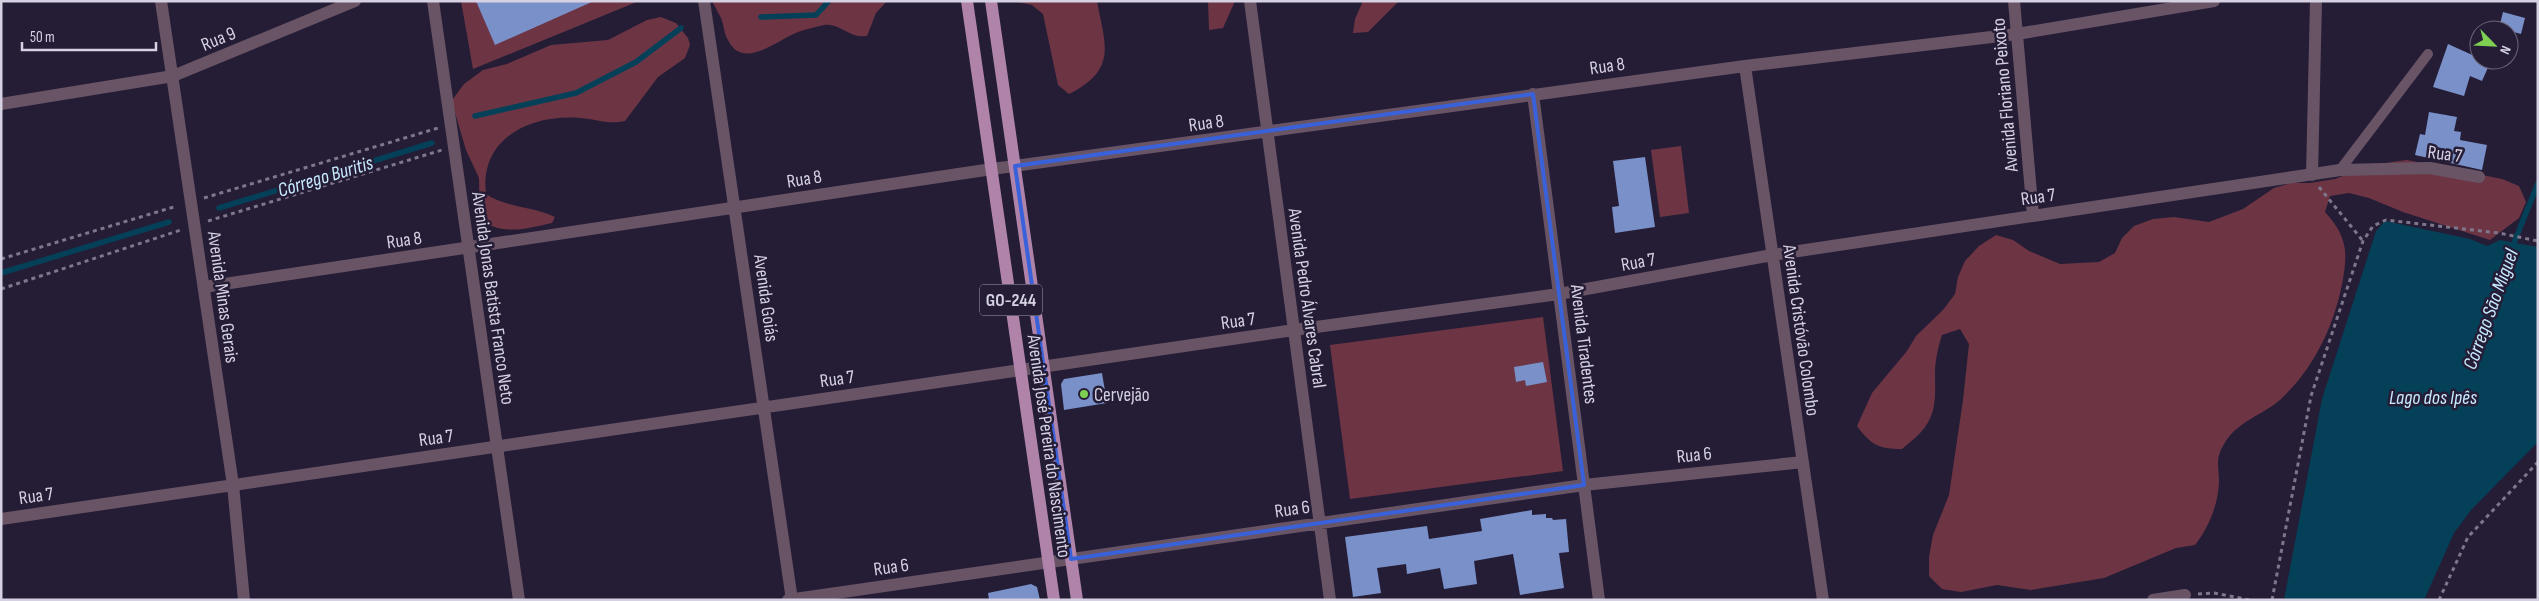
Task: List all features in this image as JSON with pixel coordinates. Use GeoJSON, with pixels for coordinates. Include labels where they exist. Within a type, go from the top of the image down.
{"type":"FeatureCollection","features":[{"type":"Feature","properties":{"kind":"main road","name":"Avenida José Pereira do Nascimento"},"geometry":{"type":"LineString","coordinates":[[967,1],[1054,600]]}},
{"type":"Feature","properties":{"kind":"main road","name":"Avenida José Pereira do Nascimento"},"geometry":{"type":"LineString","coordinates":[[991,1],[1077,600]]}},
{"type":"Feature","properties":{"kind":"street","name":"Avenida Minas Gerais"},"geometry":{"type":"LineString","coordinates":[[161,1],[233,485],[244,600]]}},
{"type":"Feature","properties":{"kind":"street","name":"Rua 9"},"geometry":{"type":"LineString","coordinates":[[1,104],[173,76],[355,1]]}},
{"type":"Feature","properties":{"kind":"street","name":"Avenida Jonas Batista Franco Neto"},"geometry":{"type":"LineString","coordinates":[[433,1],[519,600]]}},
{"type":"Feature","properties":{"kind":"street","name":"Avenida Goiás"},"geometry":{"type":"LineString","coordinates":[[704,1],[791,600]]}},
{"type":"Feature","properties":{"kind":"street","name":"Avenida Pedro Álvares Cabral"},"geometry":{"type":"LineString","coordinates":[[1250,1],[1330,600]]}},
{"type":"Feature","properties":{"kind":"street","name":"Avenida Floriano Peixoto"},"geometry":{"type":"LineString","coordinates":[[2014,1],[2033,215]]}},
{"type":"Feature","properties":{"kind":"street","name":"Rua 8"},"geometry":{"type":"LineString","coordinates":[[204,287],[992,169],[1267,133],[1533,94],[1745,66],[2017,34],[2214,1]]}},
{"type":"Feature","properties":{"kind":"street"},"geometry":{"type":"LineString","coordinates":[[2312,175],[2316,1]]}},
{"type":"Feature","properties":{"kind":"street","name":"Avenida Cristóvão Colombo"},"geometry":{"type":"LineString","coordinates":[[1745,66],[1823,600]]}},
{"type":"Feature","properties":{"kind":"street","name":"Avenida Tiradentes"},"geometry":{"type":"LineString","coordinates":[[1533,94],[1599,600]]}},
{"type":"Feature","properties":{"kind":"street","name":"Rua 7"},"geometry":{"type":"LineString","coordinates":[[1,519],[1294,330],[1559,294],[1772,255],[2340,170],[2430,168],[2479,177]]}},
{"type":"Feature","properties":{"kind":"street","name":"Rua 6"},"geometry":{"type":"LineString","coordinates":[[791,600],[1584,485],[1803,462]]}},
{"type":"Feature","properties":{"kind":"street"},"geometry":{"type":"LineString","coordinates":[[2153,600],[2185,595]]}},
{"type":"Feature","properties":{"kind":"lane"},"geometry":{"type":"LineString","coordinates":[[2340,170],[2380,114],[2428,54]]}},
{"type":"Feature","properties":{"kind":"path"},"geometry":{"type":"LineString","coordinates":[[1,259],[450,125]]}},
{"type":"Feature","properties":{"kind":"path"},"geometry":{"type":"LineString","coordinates":[[1,289],[195,225],[453,146]]}},
{"type":"Feature","properties":{"kind":"path"},"geometry":{"type":"LineString","coordinates":[[2312,175],[2325,195],[2363,240]]}},
{"type":"Feature","properties":{"kind":"path"},"geometry":{"type":"LineString","coordinates":[[2272,600],[2311,396],[2363,240],[2373,226],[2386,220],[2499,233],[2538,241]]}},
{"type":"Feature","properties":{"kind":"path"},"geometry":{"type":"LineString","coordinates":[[2439,600],[2468,537],[2538,462]]}},
{"type":"Feature","properties":{"kind":"path"},"geometry":{"type":"LineString","coordinates":[[2185,595],[2214,593],[2250,600]]}},
{"type":"Feature","properties":{"kind":"highlighted area"},"geometry":{"type":"Polygon","coordinates":[[[1533,94],[1584,485],[1071,559],[1015,166],[1533,94]]]}},
{"type":"Feature","properties":{"kind":"shaded area"},"geometry":{"type":"Polygon","coordinates":[[[461,1],[639,1],[473,69],[461,1]]]}},
{"type":"Feature","properties":{"kind":"shaded area"},"geometry":{"type":"Polygon","coordinates":[[[712,1],[887,1],[876,13],[867,36],[855,35],[835,26],[824,25],[798,32],[761,51],[742,53],[734,49],[727,38],[721,18],[712,1]]]}},
{"type":"Feature","properties":{"kind":"shaded area"},"geometry":{"type":"Polygon","coordinates":[[[1012,1],[1097,1],[1105,43],[1104,55],[1102,65],[1085,85],[1069,94],[1058,85],[1043,14],[1032,5],[1012,1]]]}},
{"type":"Feature","properties":{"kind":"shaded area"},"geometry":{"type":"Polygon","coordinates":[[[1208,1],[1235,1],[1223,28],[1209,30],[1208,1]]]}},
{"type":"Feature","properties":{"kind":"shaded area"},"geometry":{"type":"Polygon","coordinates":[[[1363,1],[1399,1],[1368,32],[1353,33],[1355,19],[1363,1]]]}},
{"type":"Feature","properties":{"kind":"shaded area"},"geometry":{"type":"Polygon","coordinates":[[[661,17],[676,23],[688,38],[690,45],[685,58],[658,77],[625,121],[608,122],[580,118],[544,120],[512,134],[500,144],[491,158],[486,174],[486,194],[511,205],[547,213],[555,217],[552,223],[514,230],[496,228],[480,218],[479,178],[466,150],[453,106],[453,99],[464,84],[483,70],[507,64],[551,45],[608,40],[647,20],[661,17]]]}},
{"type":"Feature","properties":{"kind":"shaded area"},"geometry":{"type":"Polygon","coordinates":[[[1681,146],[1689,213],[1660,217],[1651,150],[1681,146]]]}},
{"type":"Feature","properties":{"kind":"shaded area"},"geometry":{"type":"Polygon","coordinates":[[[2407,160],[2502,179],[2519,186],[2526,202],[2519,218],[2490,240],[2403,212],[2369,198],[2349,193],[2330,196],[2325,212],[2342,237],[2345,260],[2339,296],[2329,328],[2313,359],[2293,387],[2274,405],[2235,430],[2223,446],[2218,459],[2219,482],[2215,507],[2205,531],[2195,545],[2176,548],[2104,578],[2031,590],[1997,585],[1961,592],[1942,589],[1929,576],[1929,557],[1933,535],[1949,495],[1963,400],[1969,344],[1960,329],[1942,335],[1936,364],[1935,399],[1932,412],[1927,424],[1915,438],[1902,449],[1881,447],[1871,442],[1857,426],[1872,393],[1907,351],[1916,336],[1943,310],[1955,294],[1958,277],[1965,261],[1979,246],[1996,235],[2013,240],[2029,251],[2060,264],[2099,262],[2115,253],[2122,238],[2134,226],[2153,219],[2174,217],[2209,222],[2243,209],[2274,188],[2291,183],[2310,183],[2335,179],[2370,165],[2407,160]]]}},
{"type":"Feature","properties":{"kind":"shaded area"},"geometry":{"type":"Polygon","coordinates":[[[1543,317],[1563,471],[1350,499],[1330,345],[1543,317]]]}},
{"type":"Feature","properties":{"kind":"water","name":"Lago dos Ipês"},"geometry":{"type":"Polygon","coordinates":[[[2385,221],[2470,239],[2487,246],[2500,240],[2538,247],[2538,442],[2471,510],[2454,533],[2424,600],[2284,600],[2322,399],[2376,231],[2385,221]]]}},
{"type":"Feature","properties":{"kind":"building"},"geometry":{"type":"Polygon","coordinates":[[[476,1],[594,1],[495,45],[476,1]]]}},
{"type":"Feature","properties":{"kind":"building"},"geometry":{"type":"Polygon","coordinates":[[[2503,12],[2525,18],[2521,34],[2519,33],[2519,20],[2501,20],[2503,12]]]}},
{"type":"Feature","properties":{"kind":"building"},"geometry":{"type":"Polygon","coordinates":[[[2448,44],[2469,53],[2469,70],[2487,70],[2482,81],[2470,76],[2464,96],[2433,87],[2448,44]]]}},
{"type":"Feature","properties":{"kind":"building"},"geometry":{"type":"Polygon","coordinates":[[[2429,112],[2457,117],[2454,131],[2461,132],[2460,140],[2487,145],[2482,170],[2415,155],[2420,134],[2425,135],[2429,112]]]}},
{"type":"Feature","properties":{"kind":"building"},"geometry":{"type":"Polygon","coordinates":[[[1645,157],[1655,227],[1615,233],[1612,207],[1619,206],[1613,161],[1645,157]]]}},
{"type":"Feature","properties":{"kind":"building"},"geometry":{"type":"Polygon","coordinates":[[[1543,362],[1547,382],[1526,386],[1525,380],[1516,382],[1514,367],[1543,362]]]}},
{"type":"Feature","properties":{"kind":"building","name":"Cervejão"},"geometry":{"type":"Polygon","coordinates":[[[1102,373],[1107,403],[1064,410],[1061,384],[1064,379],[1102,373]]]}},
{"type":"Feature","properties":{"kind":"building"},"geometry":{"type":"Polygon","coordinates":[[[1532,510],[1532,515],[1546,514],[1546,518],[1552,518],[1553,520],[1566,519],[1569,552],[1559,553],[1564,588],[1520,595],[1513,554],[1474,561],[1477,584],[1444,589],[1440,568],[1407,574],[1406,564],[1377,568],[1381,593],[1353,597],[1345,537],[1427,526],[1429,539],[1482,531],[1480,519],[1532,510]]]}},
{"type":"Feature","properties":{"kind":"building"},"geometry":{"type":"Polygon","coordinates":[[[1031,584],[1037,587],[1040,600],[989,600],[988,593],[1031,584]]]}},
{"type":"Feature","properties":{"kind":"waterway","name":"Córrego Buritis"},"geometry":{"type":"LineString","coordinates":[[761,17],[816,15],[829,1]]}},
{"type":"Feature","properties":{"kind":"waterway","name":"Córrego Buritis"},"geometry":{"type":"LineString","coordinates":[[475,116],[576,93],[636,62],[681,28]]}},
{"type":"Feature","properties":{"kind":"waterway","name":"Córrego Buritis"},"geometry":{"type":"LineString","coordinates":[[219,208],[432,143]]}},
{"type":"Feature","properties":{"kind":"waterway","name":"Córrego São Miguel"},"geometry":{"type":"LineString","coordinates":[[2512,248],[2538,183]]}},
{"type":"Feature","properties":{"kind":"waterway","name":"Córrego Buritis"},"geometry":{"type":"LineString","coordinates":[[1,273],[169,222]]}},
{"type":"Feature","properties":{"kind":"place","name":"Cervejão"},"geometry":{"type":"Point","coordinates":[1084,394]}}]}
